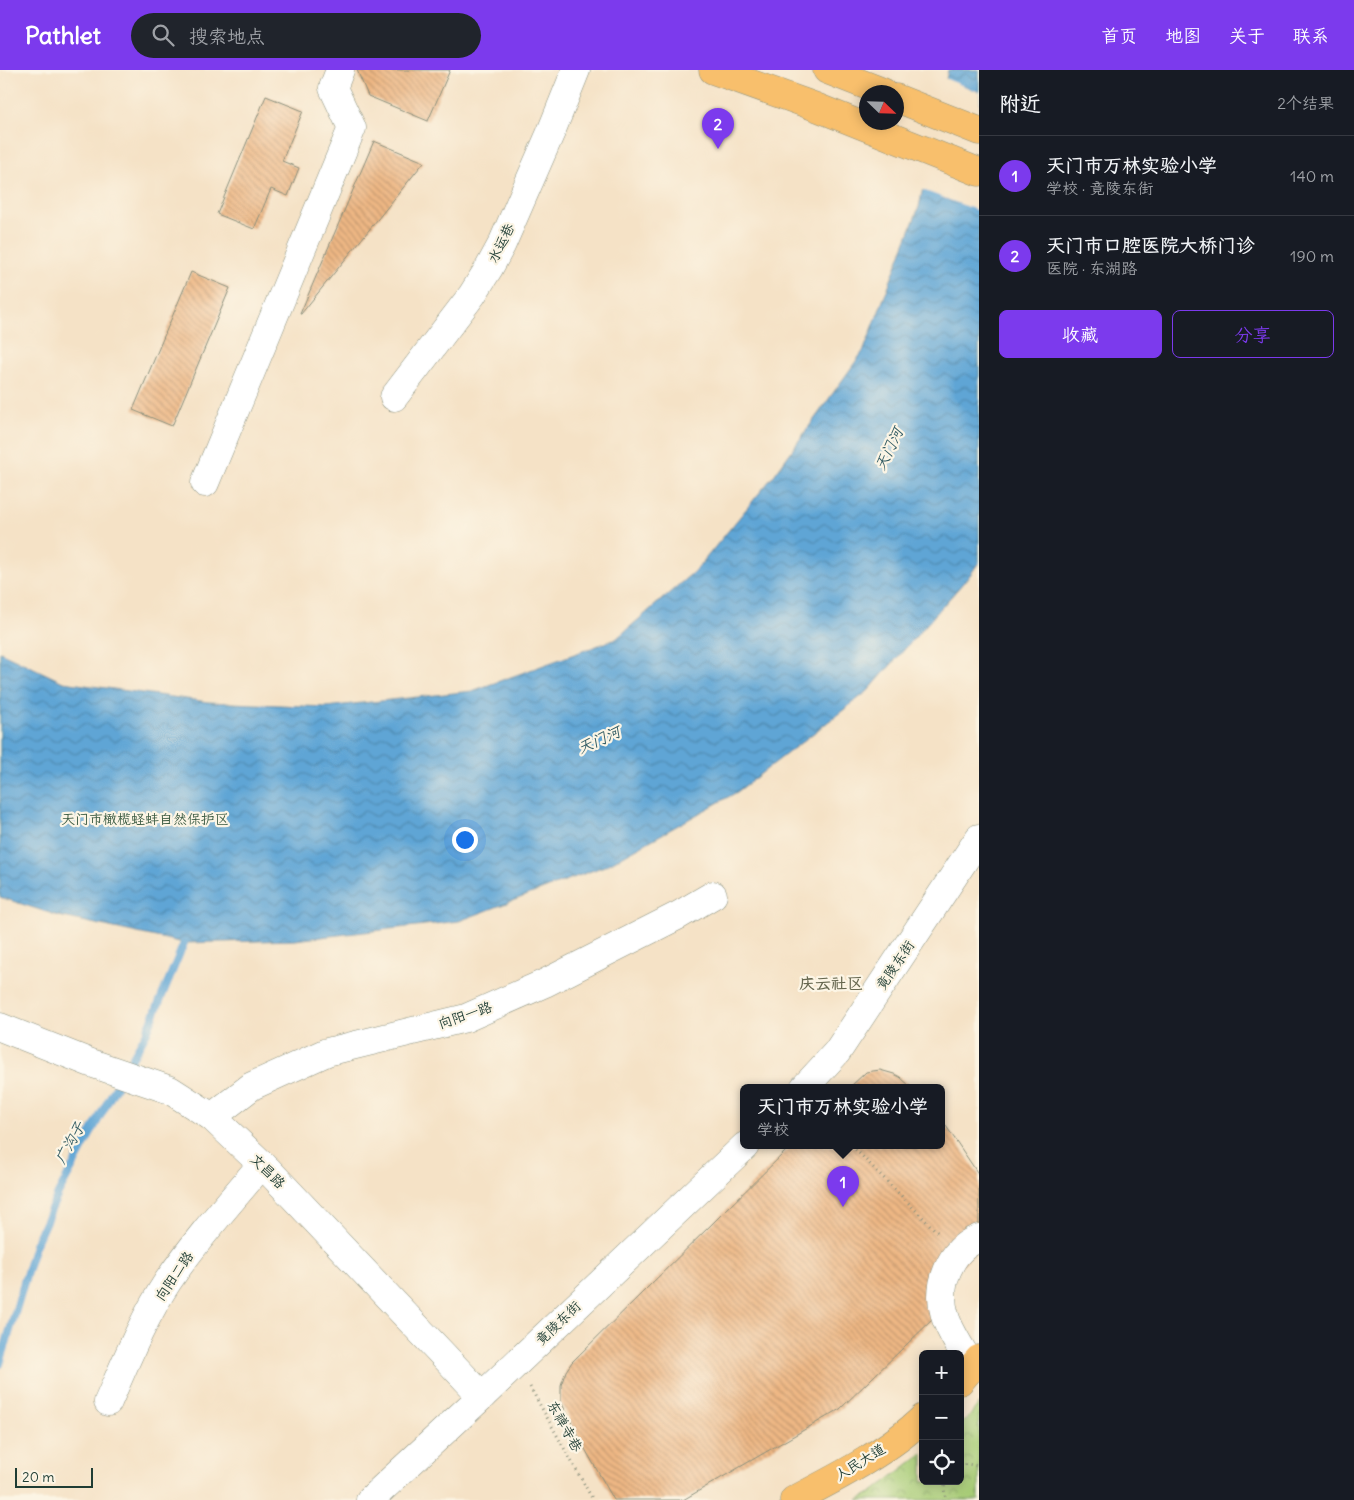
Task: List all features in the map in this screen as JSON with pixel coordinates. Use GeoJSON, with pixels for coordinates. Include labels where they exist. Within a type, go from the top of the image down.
{"type":"FeatureCollection","features":[{"type":"Feature","properties":{"kind":"main road"},"geometry":{"type":"LineString","coordinates":[[713,70],[816,107],[979,172]]}},
{"type":"Feature","properties":{"kind":"main road"},"geometry":{"type":"LineString","coordinates":[[828,70],[866,85]]}},
{"type":"Feature","properties":{"kind":"main road"},"geometry":{"type":"LineString","coordinates":[[904,101],[979,131]]}},
{"type":"Feature","properties":{"kind":"main road"},"geometry":{"type":"LineString","coordinates":[[962,1395],[973,1371]]}},
{"type":"Feature","properties":{"kind":"main road","name":"人民大道"},"geometry":{"type":"LineString","coordinates":[[794,1500],[841,1475],[919,1422]]}},
{"type":"Feature","properties":{"kind":"main road","name":"人民大道"},"geometry":{"type":"LineString","coordinates":[[820,1500],[848,1485],[919,1437]]}},
{"type":"Feature","properties":{"kind":"street"},"geometry":{"type":"LineString","coordinates":[[205,484],[352,128],[333,88],[340,70]]}},
{"type":"Feature","properties":{"kind":"street","name":"水运巷"},"geometry":{"type":"LineString","coordinates":[[394,397],[472,295],[490,268],[551,132],[576,70]]}},
{"type":"Feature","properties":{"kind":"street","name":"竟陵东街"},"geometry":{"type":"LineString","coordinates":[[808,1084],[837,1052],[979,838]]}},
{"type":"Feature","properties":{"kind":"street","name":"向阳一路"},"geometry":{"type":"LineString","coordinates":[[212,1117],[252,1086],[327,1052],[466,1018],[545,983],[679,915],[714,895]]}},
{"type":"Feature","properties":{"kind":"street","name":"文昌路"},"geometry":{"type":"LineString","coordinates":[[0,1027],[91,1063],[170,1090],[212,1117],[262,1164],[482,1396]]}},
{"type":"Feature","properties":{"kind":"street","name":"竟陵东街"},"geometry":{"type":"LineString","coordinates":[[370,1500],[741,1149]]}},
{"type":"Feature","properties":{"kind":"street","name":"向阳二路"},"geometry":{"type":"LineString","coordinates":[[108,1402],[137,1336],[168,1282],[199,1238],[262,1164]]}},
{"type":"Feature","properties":{"kind":"street"},"geometry":{"type":"LineString","coordinates":[[968,1245],[948,1267],[942,1286],[941,1302],[945,1318],[973,1371]]}},
{"type":"Feature","properties":{"kind":"path"},"geometry":{"type":"LineString","coordinates":[[856,1149],[968,1245]]}},
{"type":"Feature","properties":{"kind":"path","name":"东禅寺巷"},"geometry":{"type":"LineString","coordinates":[[516,1363],[593,1500]]}},
{"type":"Feature","properties":{"kind":"path"},"geometry":{"type":"LineString","coordinates":[[964,1465],[979,1465]]}},
{"type":"Feature","properties":{"kind":"path"},"geometry":{"type":"LineString","coordinates":[[945,1485],[946,1500]]}},
{"type":"Feature","properties":{"kind":"green space"},"geometry":{"type":"Polygon","coordinates":[[[979,1403],[979,1500],[858,1500],[871,1493],[919,1456],[919,1485],[964,1485],[964,1421],[979,1403]]]}},
{"type":"Feature","properties":{"kind":"water","name":"天门市橄榄蛏蚌自然保护区"},"geometry":{"type":"Polygon","coordinates":[[[948,70],[979,70],[979,562],[970,575],[868,691],[737,792],[607,865],[459,921],[295,940],[184,943],[59,916],[0,897],[0,652],[63,682],[208,702],[326,707],[472,691],[616,639],[697,569],[775,474],[864,350],[919,207],[948,70]]]}},
{"type":"Feature","properties":{"kind":"pier"},"geometry":{"type":"Polygon","coordinates":[[[944,78],[979,92],[979,211],[920,189],[944,78]]]}},
{"type":"Feature","properties":{"kind":"building"},"geometry":{"type":"Polygon","coordinates":[[[357,70],[450,70],[428,121],[368,96],[357,70]]]}},
{"type":"Feature","properties":{"kind":"building"},"geometry":{"type":"Polygon","coordinates":[[[266,96],[303,111],[282,161],[299,168],[288,196],[271,189],[254,229],[217,214],[266,96]]]}},
{"type":"Feature","properties":{"kind":"building"},"geometry":{"type":"Polygon","coordinates":[[[374,141],[424,162],[300,314],[374,141]]]}},
{"type":"Feature","properties":{"kind":"building"},"geometry":{"type":"Polygon","coordinates":[[[191,272],[230,288],[172,426],[133,410],[191,272]]]}},
{"type":"Feature","properties":{"kind":"building"},"geometry":{"type":"Polygon","coordinates":[[[880,1070],[894,1074],[908,1084],[853,1084],[866,1072],[880,1070]]]}},
{"type":"Feature","properties":{"kind":"building"},"geometry":{"type":"Polygon","coordinates":[[[945,1124],[979,1175],[979,1248],[935,1293],[935,1317],[840,1409],[683,1500],[614,1500],[561,1402],[561,1385],[566,1371],[572,1362],[788,1149],[945,1149],[945,1124]]]}},
{"type":"Feature","properties":{"kind":"waterway","name":"广沟子"},"geometry":{"type":"LineString","coordinates":[[126,1069],[147,1032],[184,943]]}},
{"type":"Feature","properties":{"kind":"waterway","name":"广沟子"},"geometry":{"type":"LineString","coordinates":[[0,1364],[35,1245],[58,1194],[120,1079]]}},
{"type":"Feature","properties":{"kind":"place","name":"天门市口腔医院大桥门诊"},"geometry":{"type":"Point","coordinates":[718,149]}},
{"type":"Feature","properties":{"kind":"place","name":"天门市万林实验小学"},"geometry":{"type":"Point","coordinates":[843,1207]}},
{"type":"Feature","properties":{"kind":"district","name":"庆云社区"},"geometry":{"type":"Point","coordinates":[831,983]}},
{"type":"Feature","properties":{"kind":"water label","name":"天门河"},"geometry":{"type":"Point","coordinates":[889,449]}},
{"type":"Feature","properties":{"kind":"water label","name":"天门河"},"geometry":{"type":"Point","coordinates":[599,740]}}]}
